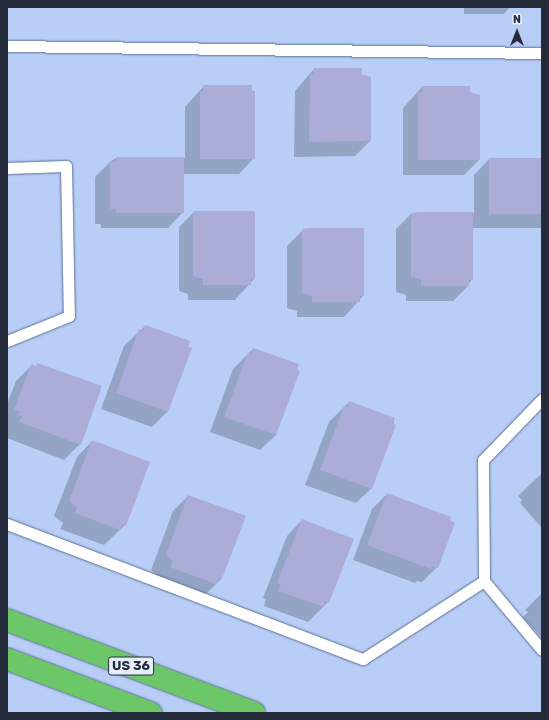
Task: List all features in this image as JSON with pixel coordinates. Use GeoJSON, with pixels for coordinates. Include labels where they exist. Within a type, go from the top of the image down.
{"type":"FeatureCollection","features":[{"type":"Feature","properties":{"kind":"highway","name":"US 36"},"geometry":{"type":"LineString","coordinates":[[7,620],[254,713]]}},
{"type":"Feature","properties":{"kind":"highway"},"geometry":{"type":"LineString","coordinates":[[7,659],[151,713]]}},
{"type":"Feature","properties":{"kind":"lane"},"geometry":{"type":"LineString","coordinates":[[7,46],[542,53]]}},
{"type":"Feature","properties":{"kind":"lane"},"geometry":{"type":"LineString","coordinates":[[7,168],[66,166],[69,316],[7,341]]}},
{"type":"Feature","properties":{"kind":"lane"},"geometry":{"type":"LineString","coordinates":[[542,399],[483,460],[484,581],[542,650]]}},
{"type":"Feature","properties":{"kind":"lane"},"geometry":{"type":"LineString","coordinates":[[7,524],[363,659],[484,581]]}},
{"type":"Feature","properties":{"kind":"building"},"geometry":{"type":"Polygon","coordinates":[[[313,68],[362,68],[362,74],[371,77],[371,141],[309,142],[310,74],[313,74],[313,68]]]}},
{"type":"Feature","properties":{"kind":"building"},"geometry":{"type":"Polygon","coordinates":[[[203,85],[252,85],[252,91],[255,91],[255,159],[200,159],[200,91],[203,91],[203,85]]]}},
{"type":"Feature","properties":{"kind":"building"},"geometry":{"type":"Polygon","coordinates":[[[422,86],[470,86],[470,92],[480,95],[480,160],[418,160],[418,92],[422,92],[422,86]]]}},
{"type":"Feature","properties":{"kind":"building"},"geometry":{"type":"Polygon","coordinates":[[[116,157],[184,157],[184,213],[116,213],[116,209],[110,209],[110,161],[116,161],[116,157]]]}},
{"type":"Feature","properties":{"kind":"building"},"geometry":{"type":"Polygon","coordinates":[[[489,158],[542,158],[542,214],[489,214],[489,158]]]}},
{"type":"Feature","properties":{"kind":"building"},"geometry":{"type":"Polygon","coordinates":[[[193,211],[255,211],[255,279],[251,279],[251,285],[203,285],[203,279],[193,276],[193,211]]]}},
{"type":"Feature","properties":{"kind":"building"},"geometry":{"type":"Polygon","coordinates":[[[473,212],[473,280],[469,280],[469,286],[421,286],[421,280],[411,277],[411,213],[473,212]]]}},
{"type":"Feature","properties":{"kind":"building"},"geometry":{"type":"Polygon","coordinates":[[[364,228],[364,296],[360,296],[360,302],[312,302],[312,296],[302,293],[302,229],[364,228]]]}},
{"type":"Feature","properties":{"kind":"building"},"geometry":{"type":"Polygon","coordinates":[[[145,325],[190,341],[188,347],[192,348],[168,412],[116,393],[139,329],[143,331],[145,325]]]}},
{"type":"Feature","properties":{"kind":"building"},"geometry":{"type":"Polygon","coordinates":[[[253,348],[299,364],[297,370],[300,371],[276,435],[224,417],[248,352],[251,354],[253,348]]]}},
{"type":"Feature","properties":{"kind":"building"},"geometry":{"type":"Polygon","coordinates":[[[37,363],[102,386],[81,445],[19,422],[22,416],[18,415],[20,412],[14,410],[31,364],[36,366],[37,363]]]}},
{"type":"Feature","properties":{"kind":"building"},"geometry":{"type":"Polygon","coordinates":[[[349,401],[395,418],[393,424],[396,425],[372,489],[320,470],[344,406],[347,407],[349,401]]]}},
{"type":"Feature","properties":{"kind":"building"},"geometry":{"type":"Polygon","coordinates":[[[92,440],[150,462],[126,526],[122,524],[120,530],[75,513],[77,507],[69,501],[92,440]]]}},
{"type":"Feature","properties":{"kind":"building"},"geometry":{"type":"Polygon","coordinates":[[[387,493],[451,517],[450,520],[455,523],[438,568],[432,566],[431,569],[367,545],[387,493]]]}},
{"type":"Feature","properties":{"kind":"building"},"geometry":{"type":"Polygon","coordinates":[[[188,495],[246,516],[222,579],[218,578],[216,584],[170,567],[173,561],[166,554],[188,495]]]}},
{"type":"Feature","properties":{"kind":"building"},"geometry":{"type":"Polygon","coordinates":[[[302,519],[354,539],[329,603],[326,601],[324,607],[278,591],[281,584],[277,583],[302,519]]]}}]}
